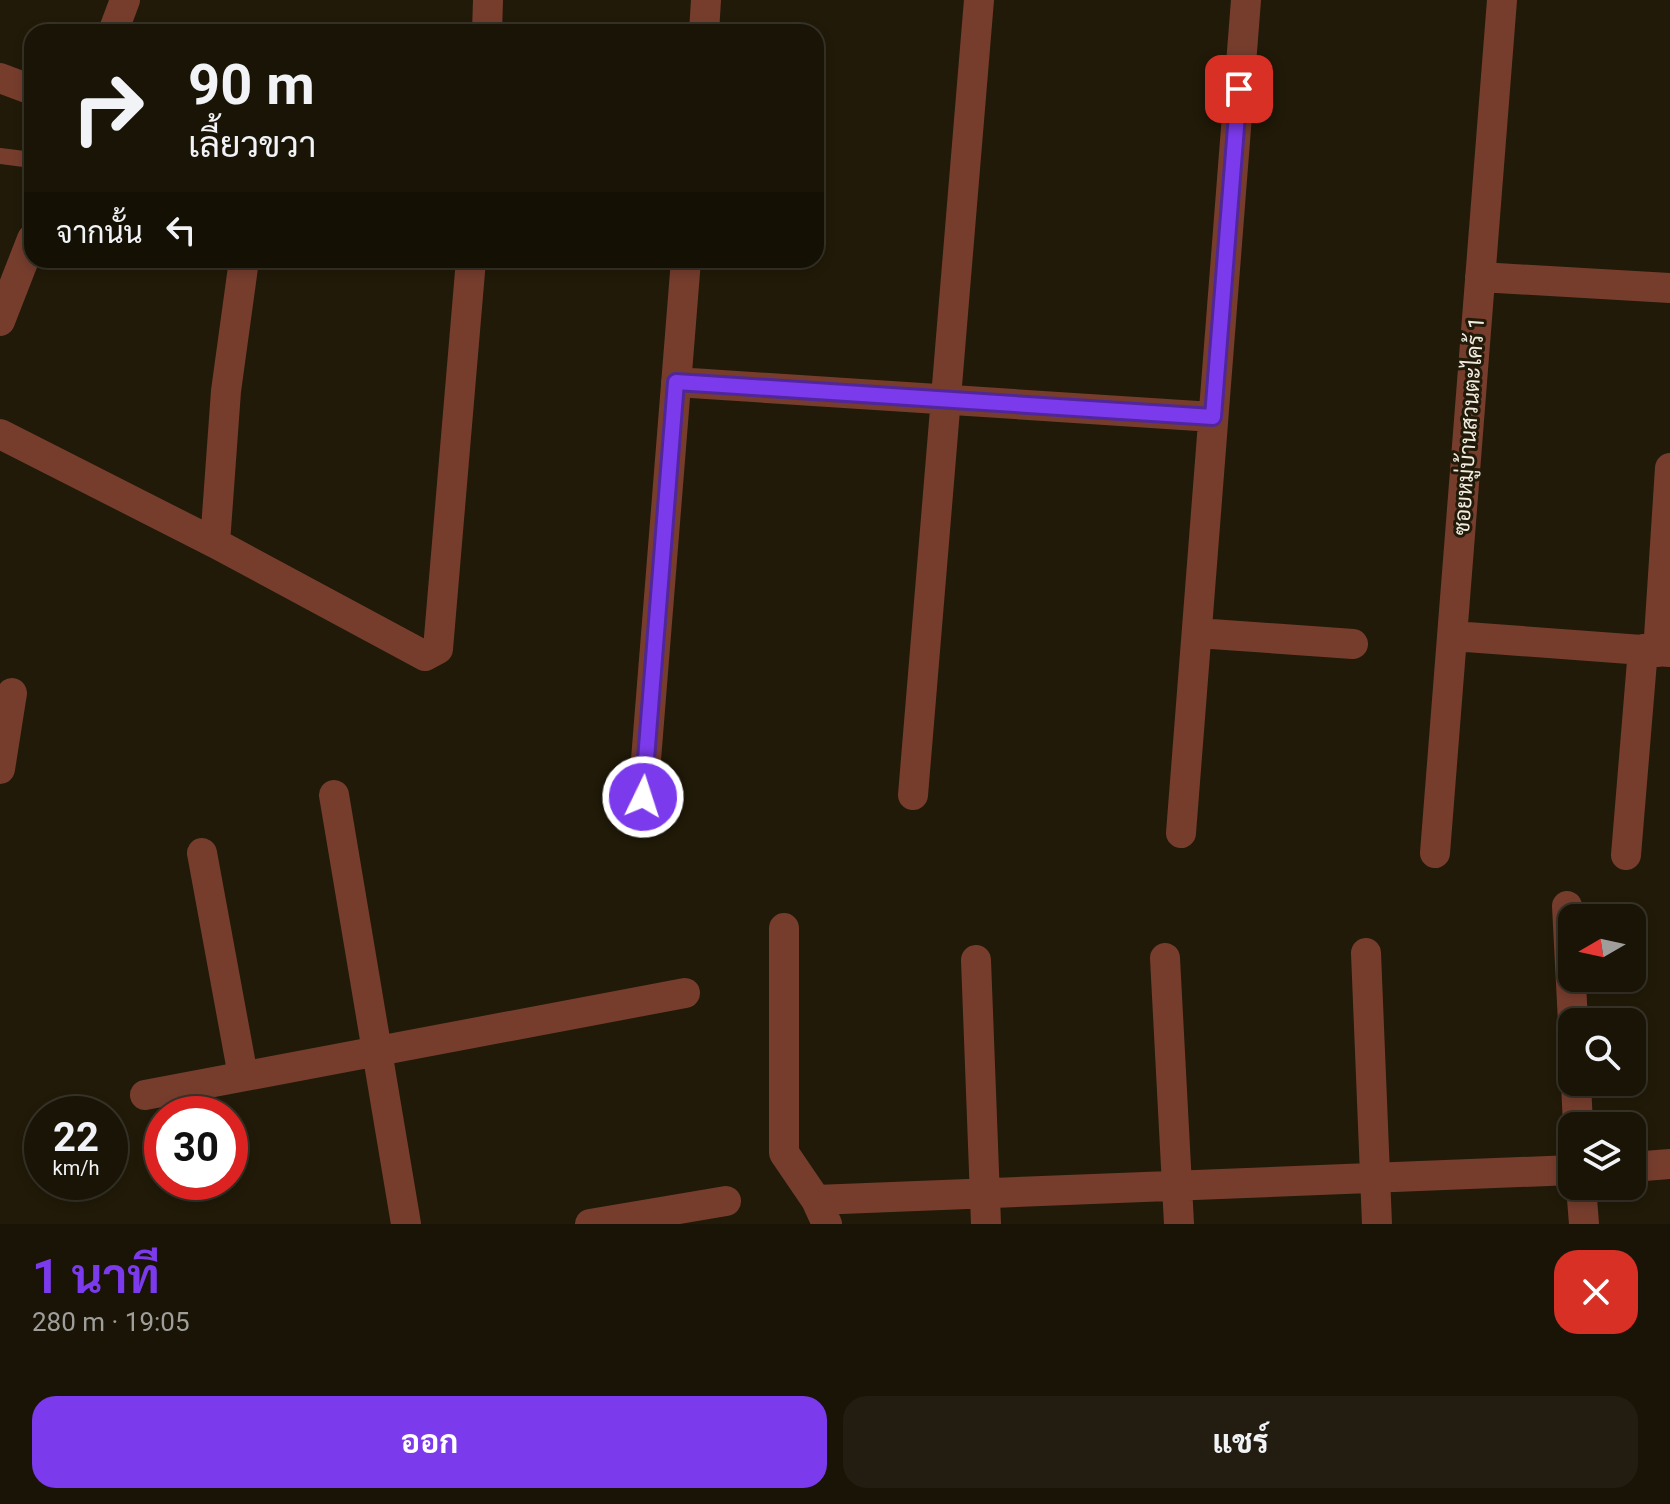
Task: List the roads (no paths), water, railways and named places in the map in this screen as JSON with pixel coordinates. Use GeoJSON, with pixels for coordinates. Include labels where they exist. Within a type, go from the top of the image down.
{"type":"FeatureCollection","features":[{"type":"Feature","properties":{"kind":"street"},"geometry":{"type":"LineString","coordinates":[[116,24],[125,0]]}},
{"type":"Feature","properties":{"kind":"street"},"geometry":{"type":"LineString","coordinates":[[487,24],[488,0]]}},
{"type":"Feature","properties":{"kind":"street"},"geometry":{"type":"LineString","coordinates":[[704,24],[706,0]]}},
{"type":"Feature","properties":{"kind":"street"},"geometry":{"type":"LineString","coordinates":[[913,795],[979,0]]}},
{"type":"Feature","properties":{"kind":"street"},"geometry":{"type":"LineString","coordinates":[[1181,833],[1246,0]]}},
{"type":"Feature","properties":{"kind":"street","name":"ซอยหมู่บ้านสวนตะไคร้ 1"},"geometry":{"type":"LineString","coordinates":[[1435,853],[1502,0]]}},
{"type":"Feature","properties":{"kind":"street"},"geometry":{"type":"LineString","coordinates":[[0,78],[24,87]]}},
{"type":"Feature","properties":{"kind":"street"},"geometry":{"type":"LineString","coordinates":[[0,321],[24,260]]}},
{"type":"Feature","properties":{"kind":"street"},"geometry":{"type":"LineString","coordinates":[[215,543],[226,391],[243,268]]}},
{"type":"Feature","properties":{"kind":"street"},"geometry":{"type":"LineString","coordinates":[[0,434],[215,543],[425,656],[438,649],[470,268]]}},
{"type":"Feature","properties":{"kind":"street"},"geometry":{"type":"LineString","coordinates":[[643,797],[685,268]]}},
{"type":"Feature","properties":{"kind":"street"},"geometry":{"type":"LineString","coordinates":[[1480,277],[1670,288]]}},
{"type":"Feature","properties":{"kind":"street"},"geometry":{"type":"LineString","coordinates":[[676,382],[1213,417]]}},
{"type":"Feature","properties":{"kind":"street"},"geometry":{"type":"LineString","coordinates":[[1626,855],[1657,651],[1670,468]]}},
{"type":"Feature","properties":{"kind":"street"},"geometry":{"type":"LineString","coordinates":[[1197,633],[1353,644]]}},
{"type":"Feature","properties":{"kind":"street"},"geometry":{"type":"LineString","coordinates":[[1453,636],[1657,651]]}},
{"type":"Feature","properties":{"kind":"street"},"geometry":{"type":"LineString","coordinates":[[0,769],[12,693]]}},
{"type":"Feature","properties":{"kind":"street"},"geometry":{"type":"LineString","coordinates":[[334,795],[406,1224]]}},
{"type":"Feature","properties":{"kind":"street"},"geometry":{"type":"LineString","coordinates":[[202,853],[243,1076]]}},
{"type":"Feature","properties":{"kind":"street"},"geometry":{"type":"LineString","coordinates":[[784,928],[784,1153],[821,1212],[984,1193],[1558,1171]]}},
{"type":"Feature","properties":{"kind":"street"},"geometry":{"type":"LineString","coordinates":[[1366,953],[1377,1224]]}},
{"type":"Feature","properties":{"kind":"street"},"geometry":{"type":"LineString","coordinates":[[1165,958],[1179,1224]]}},
{"type":"Feature","properties":{"kind":"street"},"geometry":{"type":"LineString","coordinates":[[976,960],[986,1224]]}},
{"type":"Feature","properties":{"kind":"street"},"geometry":{"type":"LineString","coordinates":[[145,1095],[685,993]]}},
{"type":"Feature","properties":{"kind":"street"},"geometry":{"type":"LineString","coordinates":[[1646,1166],[1670,1164]]}},
{"type":"Feature","properties":{"kind":"street"},"geometry":{"type":"LineString","coordinates":[[1582,1200],[1584,1224]]}},
{"type":"Feature","properties":{"kind":"street"},"geometry":{"type":"LineString","coordinates":[[590,1224],[726,1201]]}},
{"type":"Feature","properties":{"kind":"lane"},"geometry":{"type":"LineString","coordinates":[[0,156],[24,159]]}}]}
